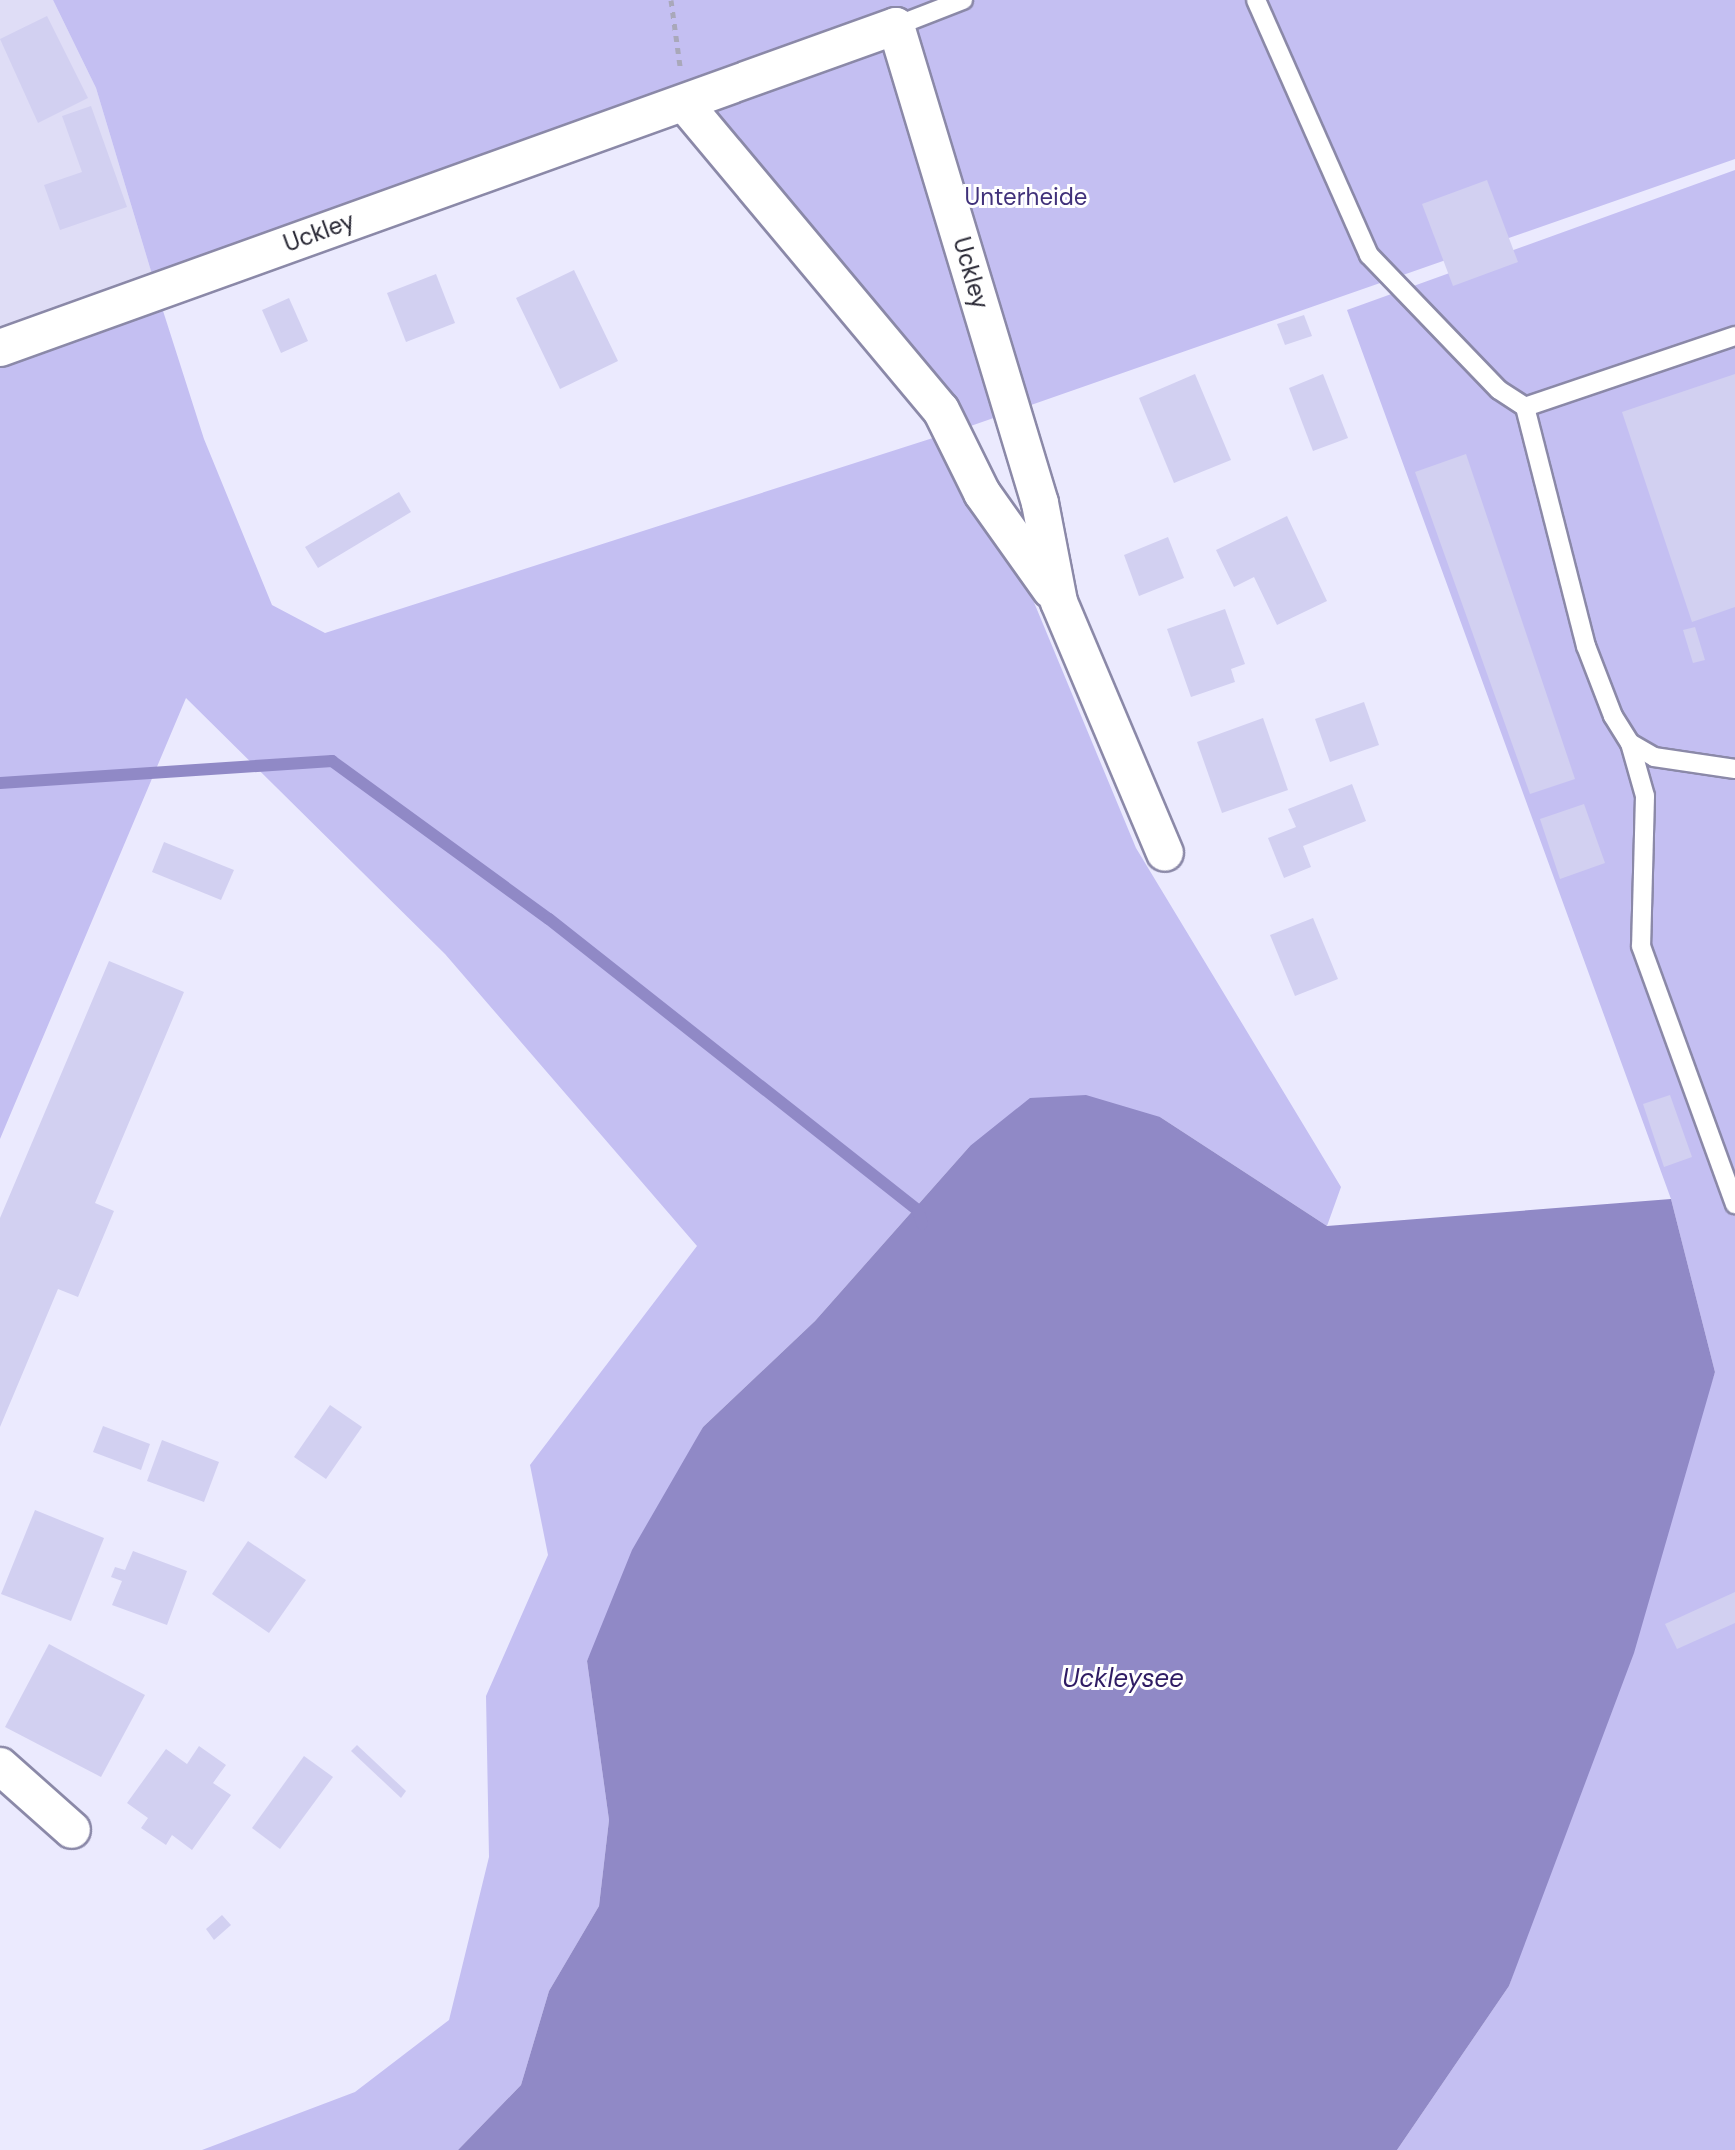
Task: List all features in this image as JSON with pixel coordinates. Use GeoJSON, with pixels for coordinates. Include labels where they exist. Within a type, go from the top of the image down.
{"type":"FeatureCollection","features":[{"type":"Feature","properties":{"kind":"street","name":"Uckley"},"geometry":{"type":"LineString","coordinates":[[0,348],[896,26],[1040,503],[1059,602],[1165,853]]}},
{"type":"Feature","properties":{"kind":"street","name":"Uckley"},"geometry":{"type":"LineString","coordinates":[[684,103],[941,410],[982,493],[1059,602]]}},
{"type":"Feature","properties":{"kind":"street"},"geometry":{"type":"LineString","coordinates":[[0,1766],[72,1830]]}},
{"type":"Feature","properties":{"kind":"lane"},"geometry":{"type":"LineString","coordinates":[[896,26],[963,0]]}},
{"type":"Feature","properties":{"kind":"lane"},"geometry":{"type":"LineString","coordinates":[[1256,0],[1369,255],[1499,390],[1525,407],[1586,646],[1630,743],[1645,796],[1641,946],[1735,1204]]}},
{"type":"Feature","properties":{"kind":"lane"},"geometry":{"type":"LineString","coordinates":[[1525,407],[1735,336]]}},
{"type":"Feature","properties":{"kind":"lane"},"geometry":{"type":"LineString","coordinates":[[1630,743],[1654,757],[1735,769]]}},
{"type":"Feature","properties":{"kind":"path"},"geometry":{"type":"LineString","coordinates":[[671,0],[684,103]]}},
{"type":"Feature","properties":{"kind":"shaded area"},"geometry":{"type":"Polygon","coordinates":[[[0,0],[53,0],[96,88],[157,291],[0,348],[0,0]]]}},
{"type":"Feature","properties":{"kind":"green space","name":"Unterheide"},"geometry":{"type":"Polygon","coordinates":[[[53,0],[1735,0],[1735,159],[962,429],[1136,848],[1341,1187],[1327,1226],[1160,1117],[970,1146],[815,1321],[703,1427],[587,1661],[609,1820],[599,1906],[549,1991],[521,2085],[458,2150],[202,2150],[355,2092],[449,2020],[489,1857],[486,1696],[548,1555],[530,1465],[697,1246],[445,954],[186,698],[0,1139],[0,348],[157,291],[96,88],[53,0]],[[684,103],[157,292],[204,439],[272,605],[325,633],[961,429],[684,103]]]}},
{"type":"Feature","properties":{"kind":"green space"},"geometry":{"type":"Polygon","coordinates":[[[1735,170],[1735,2150],[1397,2150],[1509,1986],[1715,1372],[1671,1199],[1347,310],[1735,170]]]}},
{"type":"Feature","properties":{"kind":"water","name":"Uckleysee"},"geometry":{"type":"Polygon","coordinates":[[[1086,1095],[1160,1117],[1327,1226],[1671,1199],[1715,1372],[1634,1653],[1509,1986],[1397,2150],[458,2150],[521,2085],[549,1991],[599,1906],[609,1820],[587,1661],[632,1550],[703,1427],[815,1321],[970,1146],[1030,1098],[1086,1095]]]}},
{"type":"Feature","properties":{"kind":"building"},"geometry":{"type":"Polygon","coordinates":[[[47,16],[88,98],[38,123],[0,39],[47,16]]]}},
{"type":"Feature","properties":{"kind":"building"},"geometry":{"type":"Polygon","coordinates":[[[91,106],[127,207],[60,230],[44,185],[82,172],[62,116],[91,106]]]}},
{"type":"Feature","properties":{"kind":"building"},"geometry":{"type":"Polygon","coordinates":[[[1487,180],[1518,262],[1453,286],[1422,204],[1487,180]]]}},
{"type":"Feature","properties":{"kind":"building"},"geometry":{"type":"Polygon","coordinates":[[[574,270],[618,361],[560,389],[516,298],[574,270]]]}},
{"type":"Feature","properties":{"kind":"building"},"geometry":{"type":"Polygon","coordinates":[[[436,274],[455,323],[406,342],[387,293],[436,274]]]}},
{"type":"Feature","properties":{"kind":"building"},"geometry":{"type":"Polygon","coordinates":[[[289,298],[308,341],[281,353],[262,310],[289,298]]]}},
{"type":"Feature","properties":{"kind":"building"},"geometry":{"type":"Polygon","coordinates":[[[1304,315],[1312,336],[1285,345],[1277,324],[1304,315]]]}},
{"type":"Feature","properties":{"kind":"building"},"geometry":{"type":"Polygon","coordinates":[[[1195,374],[1231,460],[1174,483],[1139,398],[1195,374]]]}},
{"type":"Feature","properties":{"kind":"building"},"geometry":{"type":"Polygon","coordinates":[[[1323,374],[1348,438],[1313,451],[1289,388],[1323,374]]]}},
{"type":"Feature","properties":{"kind":"building"},"geometry":{"type":"Polygon","coordinates":[[[1735,374],[1735,607],[1692,622],[1622,412],[1735,374]]]}},
{"type":"Feature","properties":{"kind":"building"},"geometry":{"type":"Polygon","coordinates":[[[1466,454],[1575,779],[1530,794],[1415,472],[1466,454]]]}},
{"type":"Feature","properties":{"kind":"building"},"geometry":{"type":"Polygon","coordinates":[[[399,492],[411,512],[318,568],[305,547],[399,492]]]}},
{"type":"Feature","properties":{"kind":"building"},"geometry":{"type":"Polygon","coordinates":[[[1287,516],[1327,601],[1277,625],[1254,577],[1234,587],[1216,550],[1287,516]]]}},
{"type":"Feature","properties":{"kind":"building"},"geometry":{"type":"Polygon","coordinates":[[[1168,537],[1184,578],[1139,596],[1124,555],[1168,537]]]}},
{"type":"Feature","properties":{"kind":"building"},"geometry":{"type":"Polygon","coordinates":[[[1225,609],[1245,664],[1231,669],[1235,682],[1191,697],[1167,629],[1225,609]]]}},
{"type":"Feature","properties":{"kind":"building"},"geometry":{"type":"Polygon","coordinates":[[[1695,627],[1705,660],[1693,663],[1683,630],[1695,627]]]}},
{"type":"Feature","properties":{"kind":"building"},"geometry":{"type":"Polygon","coordinates":[[[1364,702],[1379,745],[1330,762],[1315,719],[1364,702]]]}},
{"type":"Feature","properties":{"kind":"building"},"geometry":{"type":"Polygon","coordinates":[[[1263,718],[1288,790],[1222,813],[1197,742],[1263,718]]]}},
{"type":"Feature","properties":{"kind":"building"},"geometry":{"type":"Polygon","coordinates":[[[1352,784],[1366,821],[1303,846],[1311,867],[1284,878],[1268,838],[1296,827],[1288,809],[1352,784]]]}},
{"type":"Feature","properties":{"kind":"building"},"geometry":{"type":"Polygon","coordinates":[[[1584,804],[1605,863],[1560,879],[1540,819],[1584,804]]]}},
{"type":"Feature","properties":{"kind":"building"},"geometry":{"type":"Polygon","coordinates":[[[164,842],[234,870],[221,900],[152,872],[164,842]]]}},
{"type":"Feature","properties":{"kind":"building"},"geometry":{"type":"Polygon","coordinates":[[[1313,918],[1338,979],[1295,996],[1270,935],[1313,918]]]}},
{"type":"Feature","properties":{"kind":"building"},"geometry":{"type":"Polygon","coordinates":[[[109,961],[184,992],[95,1203],[114,1211],[78,1297],[58,1289],[0,1427],[0,1218],[109,961]]]}},
{"type":"Feature","properties":{"kind":"building"},"geometry":{"type":"Polygon","coordinates":[[[1670,1095],[1692,1157],[1664,1167],[1643,1104],[1670,1095]]]}},
{"type":"Feature","properties":{"kind":"building"},"geometry":{"type":"Polygon","coordinates":[[[330,1405],[362,1427],[326,1479],[294,1457],[330,1405]]]}},
{"type":"Feature","properties":{"kind":"building"},"geometry":{"type":"Polygon","coordinates":[[[103,1426],[150,1444],[141,1470],[93,1452],[103,1426]]]}},
{"type":"Feature","properties":{"kind":"building"},"geometry":{"type":"Polygon","coordinates":[[[162,1440],[219,1462],[204,1502],[147,1481],[162,1440]]]}},
{"type":"Feature","properties":{"kind":"building"},"geometry":{"type":"Polygon","coordinates":[[[35,1510],[104,1538],[71,1621],[1,1594],[35,1510]]]}},
{"type":"Feature","properties":{"kind":"building"},"geometry":{"type":"Polygon","coordinates":[[[248,1541],[306,1580],[269,1633],[212,1594],[248,1541]]]}},
{"type":"Feature","properties":{"kind":"building"},"geometry":{"type":"Polygon","coordinates":[[[133,1551],[187,1571],[167,1625],[112,1605],[122,1581],[111,1577],[115,1567],[125,1570],[133,1551]]]}},
{"type":"Feature","properties":{"kind":"building"},"geometry":{"type":"Polygon","coordinates":[[[1735,1592],[1735,1623],[1677,1649],[1665,1624],[1735,1592]]]}},
{"type":"Feature","properties":{"kind":"building"},"geometry":{"type":"Polygon","coordinates":[[[49,1644],[145,1695],[101,1777],[5,1727],[49,1644]]]}},
{"type":"Feature","properties":{"kind":"building"},"geometry":{"type":"Polygon","coordinates":[[[357,1745],[406,1791],[401,1798],[351,1751],[357,1745]]]}},
{"type":"Feature","properties":{"kind":"building"},"geometry":{"type":"Polygon","coordinates":[[[199,1746],[226,1765],[213,1783],[231,1795],[192,1850],[172,1835],[166,1845],[141,1828],[148,1818],[127,1803],[166,1749],[187,1764],[199,1746]]]}},
{"type":"Feature","properties":{"kind":"building"},"geometry":{"type":"Polygon","coordinates":[[[304,1756],[333,1777],[280,1849],[252,1828],[304,1756]]]}},
{"type":"Feature","properties":{"kind":"building"},"geometry":{"type":"Polygon","coordinates":[[[222,1915],[231,1925],[214,1940],[206,1929],[222,1915]]]}},
{"type":"Feature","properties":{"kind":"waterway"},"geometry":{"type":"LineString","coordinates":[[0,783],[332,761],[549,919],[918,1210],[922,1223]]}}]}
